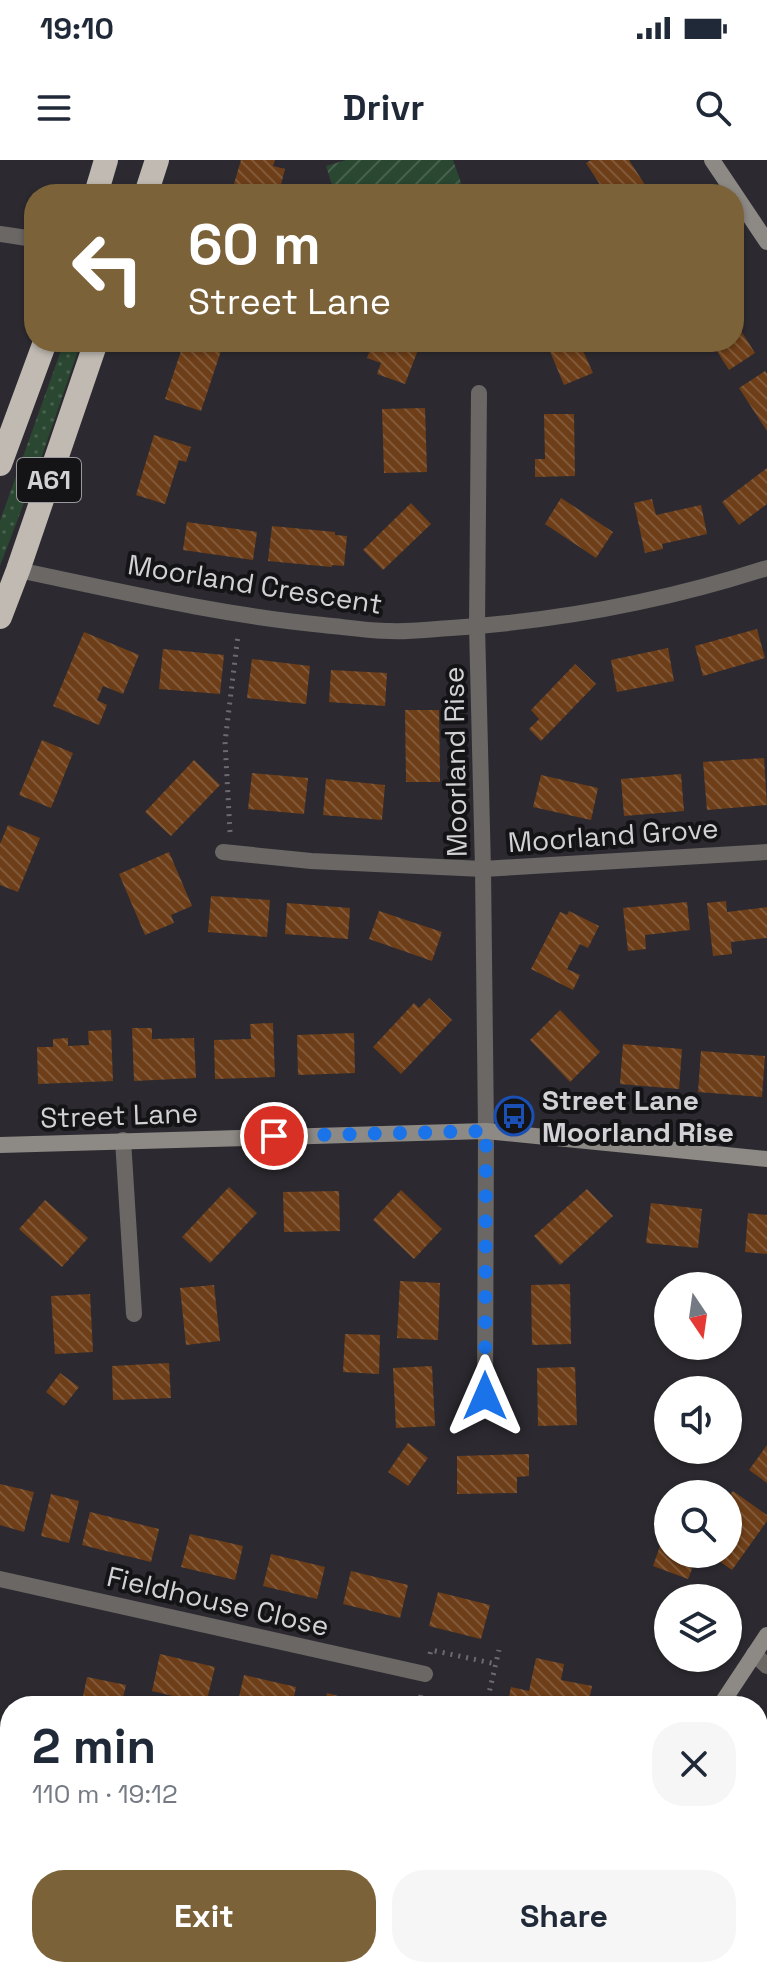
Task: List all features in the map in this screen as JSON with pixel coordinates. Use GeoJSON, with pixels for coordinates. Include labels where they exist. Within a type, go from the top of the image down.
{"type":"FeatureCollection","features":[{"type":"Feature","properties":{"kind":"highway"},"geometry":{"type":"LineString","coordinates":[[99,184],[106,160]]}},
{"type":"Feature","properties":{"kind":"highway"},"geometry":{"type":"LineString","coordinates":[[149,184],[157,160]]}},
{"type":"Feature","properties":{"kind":"highway","name":"A61"},"geometry":{"type":"LineString","coordinates":[[0,464],[41,352]]}},
{"type":"Feature","properties":{"kind":"highway","name":"A61"},"geometry":{"type":"LineString","coordinates":[[0,617],[93,352]]}},
{"type":"Feature","properties":{"kind":"street"},"geometry":{"type":"LineString","coordinates":[[712,160],[728,184]]}},
{"type":"Feature","properties":{"kind":"street"},"geometry":{"type":"LineString","coordinates":[[744,208],[767,242]]}},
{"type":"Feature","properties":{"kind":"street"},"geometry":{"type":"LineString","coordinates":[[0,234],[24,238]]}},
{"type":"Feature","properties":{"kind":"street","name":"Moorland Rise"},"geometry":{"type":"LineString","coordinates":[[479,393],[477,626],[486,1131],[485,1396]]}},
{"type":"Feature","properties":{"kind":"street","name":"Moorland Crescent"},"geometry":{"type":"LineString","coordinates":[[18,570],[275,620],[390,631],[557,617],[643,601],[767,568]]}},
{"type":"Feature","properties":{"kind":"street","name":"Moorland Grove"},"geometry":{"type":"LineString","coordinates":[[227,852],[311,861],[483,869],[767,852]]}},
{"type":"Feature","properties":{"kind":"street","name":"Street Lane"},"geometry":{"type":"LineString","coordinates":[[0,1145],[486,1131],[767,1159]]}},
{"type":"Feature","properties":{"kind":"street"},"geometry":{"type":"LineString","coordinates":[[123,1140],[134,1314]]}},
{"type":"Feature","properties":{"kind":"street","name":"Fieldhouse Close"},"geometry":{"type":"LineString","coordinates":[[0,1579],[425,1674]]}},
{"type":"Feature","properties":{"kind":"street"},"geometry":{"type":"LineString","coordinates":[[727,1696],[767,1635]]}},
{"type":"Feature","properties":{"kind":"street"},"geometry":{"type":"LineString","coordinates":[[754,1654],[767,1666]]}},
{"type":"Feature","properties":{"kind":"path"},"geometry":{"type":"LineString","coordinates":[[227,852],[225,742],[240,614]]}},
{"type":"Feature","properties":{"kind":"path"},"geometry":{"type":"LineString","coordinates":[[425,1674],[431,1650],[496,1664]]}},
{"type":"Feature","properties":{"kind":"path"},"geometry":{"type":"LineString","coordinates":[[488,1696],[499,1650]]}},
{"type":"Feature","properties":{"kind":"green space"},"geometry":{"type":"Polygon","coordinates":[[[346,160],[453,160],[461,184],[332,184],[326,166],[346,160]]]}},
{"type":"Feature","properties":{"kind":"green space"},"geometry":{"type":"Polygon","coordinates":[[[60,352],[78,352],[0,566],[0,521],[60,352]]]}},
{"type":"Feature","properties":{"kind":"building"},"geometry":{"type":"Polygon","coordinates":[[[241,160],[275,160],[273,166],[285,169],[281,184],[234,184],[241,160]]]}},
{"type":"Feature","properties":{"kind":"building"},"geometry":{"type":"Polygon","coordinates":[[[591,160],[629,160],[644,184],[600,184],[586,163],[591,160]]]}},
{"type":"Feature","properties":{"kind":"building"},"geometry":{"type":"Polygon","coordinates":[[[744,336],[755,353],[729,370],[717,352],[744,352],[744,336]]]}},
{"type":"Feature","properties":{"kind":"building"},"geometry":{"type":"Polygon","coordinates":[[[181,352],[221,352],[201,411],[165,399],[181,352]]]}},
{"type":"Feature","properties":{"kind":"building"},"geometry":{"type":"Polygon","coordinates":[[[369,352],[417,352],[405,384],[377,374],[381,363],[367,358],[369,352]]]}},
{"type":"Feature","properties":{"kind":"building"},"geometry":{"type":"Polygon","coordinates":[[[550,352],[584,352],[593,373],[564,385],[550,352]]]}},
{"type":"Feature","properties":{"kind":"building"},"geometry":{"type":"Polygon","coordinates":[[[765,371],[767,374],[767,431],[739,388],[765,371]]]}},
{"type":"Feature","properties":{"kind":"building"},"geometry":{"type":"Polygon","coordinates":[[[425,408],[427,472],[384,473],[382,409],[425,408]]]}},
{"type":"Feature","properties":{"kind":"building"},"geometry":{"type":"Polygon","coordinates":[[[544,414],[574,414],[575,476],[535,477],[535,459],[545,459],[544,414]]]}},
{"type":"Feature","properties":{"kind":"building"},"geometry":{"type":"Polygon","coordinates":[[[154,435],[191,447],[186,462],[179,460],[165,504],[136,495],[154,435]]]}},
{"type":"Feature","properties":{"kind":"building"},"geometry":{"type":"Polygon","coordinates":[[[767,468],[767,504],[739,525],[722,502],[767,468]]]}},
{"type":"Feature","properties":{"kind":"building"},"geometry":{"type":"Polygon","coordinates":[[[561,498],[613,532],[596,558],[545,524],[561,498]]]}},
{"type":"Feature","properties":{"kind":"building"},"geometry":{"type":"Polygon","coordinates":[[[652,499],[656,515],[701,505],[707,534],[662,544],[663,549],[645,553],[634,503],[652,499]]]}},
{"type":"Feature","properties":{"kind":"building"},"geometry":{"type":"Polygon","coordinates":[[[411,503],[431,524],[383,570],[363,550],[411,503]]]}},
{"type":"Feature","properties":{"kind":"building"},"geometry":{"type":"Polygon","coordinates":[[[187,522],[257,532],[253,560],[183,550],[187,522]]]}},
{"type":"Feature","properties":{"kind":"building"},"geometry":{"type":"Polygon","coordinates":[[[272,526],[347,536],[344,566],[268,561],[272,526]]]}},
{"type":"Feature","properties":{"kind":"building"},"geometry":{"type":"Polygon","coordinates":[[[757,629],[765,658],[703,676],[695,646],[757,629]]]}},
{"type":"Feature","properties":{"kind":"building"},"geometry":{"type":"Polygon","coordinates":[[[84,632],[139,655],[123,694],[103,686],[97,700],[107,705],[99,725],[53,706],[84,632]]]}},
{"type":"Feature","properties":{"kind":"building"},"geometry":{"type":"Polygon","coordinates":[[[668,648],[674,681],[617,692],[611,660],[668,648]]]}},
{"type":"Feature","properties":{"kind":"building"},"geometry":{"type":"Polygon","coordinates":[[[163,649],[224,655],[220,694],[159,689],[163,649]]]}},
{"type":"Feature","properties":{"kind":"building"},"geometry":{"type":"Polygon","coordinates":[[[252,659],[310,666],[306,704],[247,698],[252,659]]]}},
{"type":"Feature","properties":{"kind":"building"},"geometry":{"type":"Polygon","coordinates":[[[575,664],[596,684],[541,741],[529,729],[539,719],[531,710],[575,664]]]}},
{"type":"Feature","properties":{"kind":"building"},"geometry":{"type":"Polygon","coordinates":[[[331,670],[387,673],[385,706],[329,702],[331,670]]]}},
{"type":"Feature","properties":{"kind":"building"},"geometry":{"type":"Polygon","coordinates":[[[405,710],[439,710],[440,782],[406,782],[405,710]]]}},
{"type":"Feature","properties":{"kind":"building"},"geometry":{"type":"Polygon","coordinates":[[[42,740],[73,753],[51,808],[19,795],[42,740]]]}},
{"type":"Feature","properties":{"kind":"building"},"geometry":{"type":"Polygon","coordinates":[[[764,758],[767,805],[707,810],[703,762],[764,758]]]}},
{"type":"Feature","properties":{"kind":"building"},"geometry":{"type":"Polygon","coordinates":[[[194,760],[220,785],[171,836],[145,812],[194,760]]]}},
{"type":"Feature","properties":{"kind":"building"},"geometry":{"type":"Polygon","coordinates":[[[252,773],[308,778],[304,814],[248,809],[252,773]]]}},
{"type":"Feature","properties":{"kind":"building"},"geometry":{"type":"Polygon","coordinates":[[[681,774],[684,811],[624,816],[621,779],[681,774]]]}},
{"type":"Feature","properties":{"kind":"building"},"geometry":{"type":"Polygon","coordinates":[[[541,775],[598,788],[591,820],[533,807],[541,775]]]}},
{"type":"Feature","properties":{"kind":"building"},"geometry":{"type":"Polygon","coordinates":[[[326,779],[385,785],[382,820],[323,815],[326,779]]]}},
{"type":"Feature","properties":{"kind":"building"},"geometry":{"type":"Polygon","coordinates":[[[8,825],[40,838],[18,892],[0,885],[0,844],[8,825]]]}},
{"type":"Feature","properties":{"kind":"building"},"geometry":{"type":"Polygon","coordinates":[[[169,852],[192,906],[171,915],[174,923],[145,935],[119,874],[169,852]]]}},
{"type":"Feature","properties":{"kind":"building"},"geometry":{"type":"Polygon","coordinates":[[[211,896],[270,900],[267,937],[208,932],[211,896]]]}},
{"type":"Feature","properties":{"kind":"building"},"geometry":{"type":"Polygon","coordinates":[[[726,901],[727,912],[767,907],[767,938],[731,942],[732,954],[713,956],[707,903],[726,901]]]}},
{"type":"Feature","properties":{"kind":"building"},"geometry":{"type":"Polygon","coordinates":[[[687,902],[690,930],[645,935],[646,949],[628,951],[623,908],[687,902]]]}},
{"type":"Feature","properties":{"kind":"building"},"geometry":{"type":"Polygon","coordinates":[[[287,903],[350,908],[348,939],[285,934],[287,903]]]}},
{"type":"Feature","properties":{"kind":"building"},"geometry":{"type":"Polygon","coordinates":[[[379,911],[442,932],[432,961],[369,939],[379,911]]]}},
{"type":"Feature","properties":{"kind":"building"},"geometry":{"type":"Polygon","coordinates":[[[569,911],[599,926],[588,948],[580,944],[567,969],[580,975],[573,990],[531,969],[560,912],[567,915],[569,911]]]}},
{"type":"Feature","properties":{"kind":"building"},"geometry":{"type":"Polygon","coordinates":[[[429,998],[452,1020],[401,1074],[373,1047],[414,1003],[419,1008],[429,998]]]}},
{"type":"Feature","properties":{"kind":"building"},"geometry":{"type":"Polygon","coordinates":[[[560,1010],[600,1052],[570,1082],[530,1040],[560,1010]]]}},
{"type":"Feature","properties":{"kind":"building"},"geometry":{"type":"Polygon","coordinates":[[[273,1023],[275,1077],[215,1079],[214,1040],[251,1039],[250,1024],[273,1023]]]}},
{"type":"Feature","properties":{"kind":"building"},"geometry":{"type":"Polygon","coordinates":[[[132,1028],[152,1028],[152,1039],[194,1038],[196,1078],[134,1081],[132,1028]]]}},
{"type":"Feature","properties":{"kind":"building"},"geometry":{"type":"Polygon","coordinates":[[[111,1030],[113,1081],[38,1084],[37,1047],[53,1047],[53,1039],[68,1038],[68,1046],[89,1045],[88,1031],[111,1030]]]}},
{"type":"Feature","properties":{"kind":"building"},"geometry":{"type":"Polygon","coordinates":[[[354,1033],[355,1073],[298,1075],[297,1035],[354,1033]]]}},
{"type":"Feature","properties":{"kind":"building"},"geometry":{"type":"Polygon","coordinates":[[[623,1044],[682,1049],[679,1089],[620,1084],[623,1044]]]}},
{"type":"Feature","properties":{"kind":"building"},"geometry":{"type":"Polygon","coordinates":[[[701,1051],[765,1056],[762,1097],[698,1092],[701,1051]]]}},
{"type":"Feature","properties":{"kind":"building"},"geometry":{"type":"Polygon","coordinates":[[[229,1187],[257,1213],[210,1263],[182,1237],[229,1187]]]}},
{"type":"Feature","properties":{"kind":"building"},"geometry":{"type":"Polygon","coordinates":[[[587,1189],[613,1216],[560,1265],[534,1236],[587,1189]]]}},
{"type":"Feature","properties":{"kind":"building"},"geometry":{"type":"Polygon","coordinates":[[[401,1190],[442,1229],[414,1259],[373,1220],[401,1190]]]}},
{"type":"Feature","properties":{"kind":"building"},"geometry":{"type":"Polygon","coordinates":[[[339,1191],[340,1231],[284,1232],[283,1192],[339,1191]]]}},
{"type":"Feature","properties":{"kind":"building"},"geometry":{"type":"Polygon","coordinates":[[[45,1200],[88,1238],[62,1267],[19,1229],[45,1200]]]}},
{"type":"Feature","properties":{"kind":"building"},"geometry":{"type":"Polygon","coordinates":[[[651,1203],[702,1209],[698,1248],[646,1243],[651,1203]]]}},
{"type":"Feature","properties":{"kind":"building"},"geometry":{"type":"Polygon","coordinates":[[[748,1213],[767,1215],[767,1254],[745,1252],[748,1213]]]}},
{"type":"Feature","properties":{"kind":"building"},"geometry":{"type":"Polygon","coordinates":[[[400,1281],[440,1283],[438,1340],[397,1338],[400,1281]]]}},
{"type":"Feature","properties":{"kind":"building"},"geometry":{"type":"Polygon","coordinates":[[[570,1284],[571,1344],[532,1345],[531,1285],[570,1284]]]}},
{"type":"Feature","properties":{"kind":"building"},"geometry":{"type":"Polygon","coordinates":[[[214,1285],[220,1341],[186,1345],[180,1288],[214,1285]]]}},
{"type":"Feature","properties":{"kind":"building"},"geometry":{"type":"Polygon","coordinates":[[[90,1294],[93,1352],[55,1354],[51,1296],[90,1294]]]}},
{"type":"Feature","properties":{"kind":"building"},"geometry":{"type":"Polygon","coordinates":[[[345,1334],[380,1335],[379,1374],[343,1372],[345,1334]]]}},
{"type":"Feature","properties":{"kind":"building"},"geometry":{"type":"Polygon","coordinates":[[[169,1363],[171,1398],[113,1400],[112,1366],[169,1363]]]}},
{"type":"Feature","properties":{"kind":"building"},"geometry":{"type":"Polygon","coordinates":[[[432,1366],[435,1426],[396,1428],[393,1368],[432,1366]]]}},
{"type":"Feature","properties":{"kind":"building"},"geometry":{"type":"Polygon","coordinates":[[[575,1367],[577,1425],[538,1426],[537,1368],[575,1367]]]}},
{"type":"Feature","properties":{"kind":"building"},"geometry":{"type":"Polygon","coordinates":[[[60,1373],[79,1387],[64,1406],[46,1392],[60,1373]]]}},
{"type":"Feature","properties":{"kind":"building"},"geometry":{"type":"Polygon","coordinates":[[[408,1443],[428,1458],[408,1486],[388,1472],[408,1443]]]}},
{"type":"Feature","properties":{"kind":"building"},"geometry":{"type":"Polygon","coordinates":[[[767,1445],[767,1483],[749,1470],[767,1445]]]}},
{"type":"Feature","properties":{"kind":"building"},"geometry":{"type":"Polygon","coordinates":[[[529,1454],[529,1476],[517,1477],[517,1493],[457,1494],[457,1456],[529,1454]]]}},
{"type":"Feature","properties":{"kind":"building"},"geometry":{"type":"Polygon","coordinates":[[[0,1484],[34,1492],[24,1532],[0,1525],[0,1484]]]}},
{"type":"Feature","properties":{"kind":"building"},"geometry":{"type":"Polygon","coordinates":[[[51,1494],[79,1501],[69,1543],[41,1536],[51,1494]]]}},
{"type":"Feature","properties":{"kind":"building"},"geometry":{"type":"Polygon","coordinates":[[[742,1497],[767,1515],[767,1521],[742,1556],[742,1497]]]}},
{"type":"Feature","properties":{"kind":"building"},"geometry":{"type":"Polygon","coordinates":[[[90,1512],[159,1529],[151,1562],[82,1545],[90,1512]]]}},
{"type":"Feature","properties":{"kind":"building"},"geometry":{"type":"Polygon","coordinates":[[[190,1534],[243,1546],[235,1580],[181,1567],[190,1534]]]}},
{"type":"Feature","properties":{"kind":"building"},"geometry":{"type":"Polygon","coordinates":[[[271,1554],[325,1567],[317,1599],[263,1586],[271,1554]]]}},
{"type":"Feature","properties":{"kind":"building"},"geometry":{"type":"Polygon","coordinates":[[[658,1568],[692,1568],[688,1579],[658,1568]]]}},
{"type":"Feature","properties":{"kind":"building"},"geometry":{"type":"Polygon","coordinates":[[[351,1571],[408,1585],[400,1618],[343,1604],[351,1571]]]}},
{"type":"Feature","properties":{"kind":"building"},"geometry":{"type":"Polygon","coordinates":[[[438,1592],[490,1605],[481,1639],[429,1626],[438,1592]]]}},
{"type":"Feature","properties":{"kind":"building"},"geometry":{"type":"Polygon","coordinates":[[[160,1654],[215,1667],[208,1696],[173,1696],[152,1691],[160,1654]]]}},
{"type":"Feature","properties":{"kind":"building"},"geometry":{"type":"Polygon","coordinates":[[[536,1658],[564,1664],[561,1680],[592,1686],[590,1696],[509,1696],[511,1687],[529,1691],[536,1658]]]}},
{"type":"Feature","properties":{"kind":"building"},"geometry":{"type":"Polygon","coordinates":[[[244,1675],[296,1687],[294,1696],[239,1696],[244,1675]]]}},
{"type":"Feature","properties":{"kind":"building"},"geometry":{"type":"Polygon","coordinates":[[[87,1677],[126,1685],[123,1696],[83,1696],[87,1677]]]}},
{"type":"Feature","properties":{"kind":"place","name":"Street Lane Moorland Rise"},"geometry":{"type":"Point","coordinates":[514,1116]}},
{"type":"Feature","properties":{"kind":"route"},"geometry":{"type":"LineString","coordinates":[[274,1136],[486,1131],[485,1396]]}}]}
